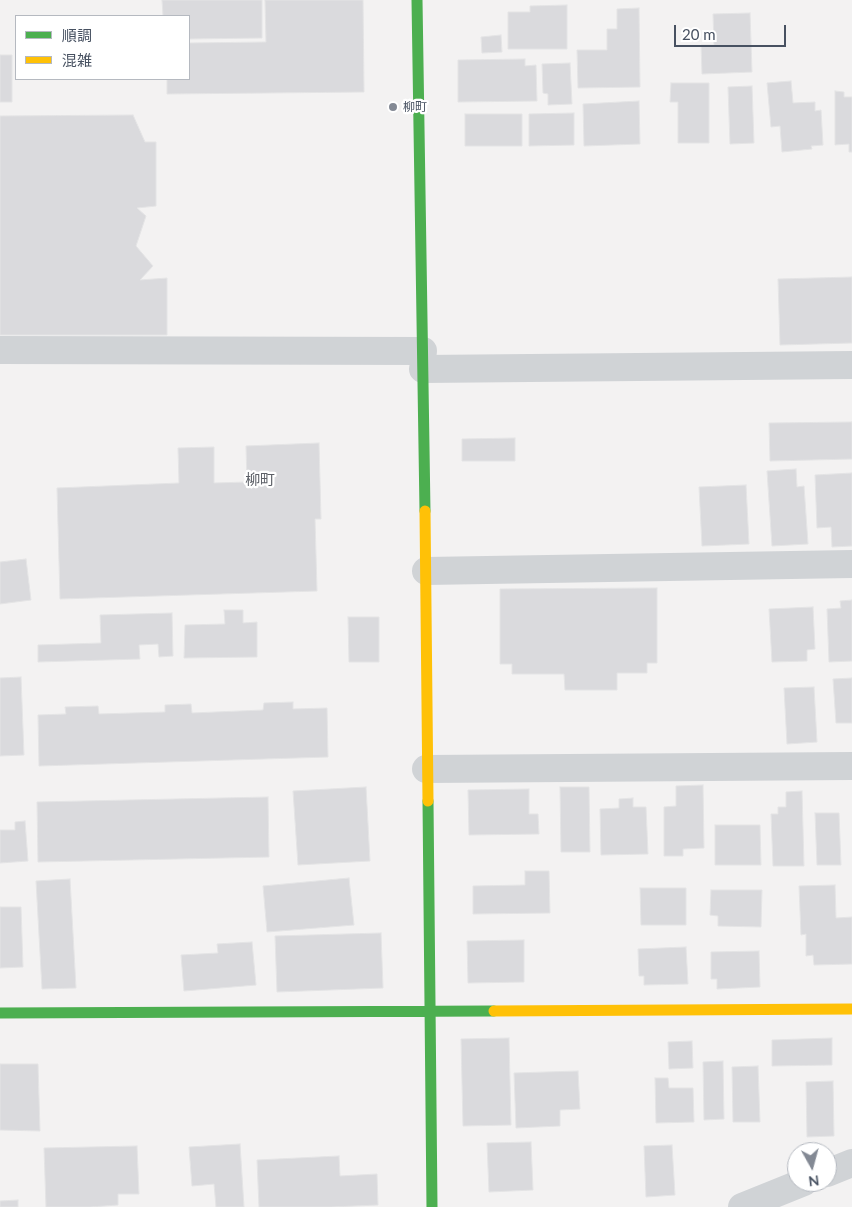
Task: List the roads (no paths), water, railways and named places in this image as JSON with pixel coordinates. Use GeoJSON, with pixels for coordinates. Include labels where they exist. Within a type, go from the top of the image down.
{"type":"FeatureCollection","features":[{"type":"Feature","properties":{"kind":"street"},"geometry":{"type":"LineString","coordinates":[[417,0],[426,572],[428,1011],[432,1207]]}},
{"type":"Feature","properties":{"kind":"street"},"geometry":{"type":"LineString","coordinates":[[0,350],[423,360],[852,365]]}},
{"type":"Feature","properties":{"kind":"street"},"geometry":{"type":"LineString","coordinates":[[426,572],[852,564]]}},
{"type":"Feature","properties":{"kind":"street"},"geometry":{"type":"LineString","coordinates":[[426,769],[852,766]]}},
{"type":"Feature","properties":{"kind":"street"},"geometry":{"type":"LineString","coordinates":[[0,1013],[852,1009]]}},
{"type":"Feature","properties":{"kind":"street"},"geometry":{"type":"LineString","coordinates":[[837,1169],[852,1163]]}},
{"type":"Feature","properties":{"kind":"street"},"geometry":{"type":"LineString","coordinates":[[757,1204],[787,1190]]}},
{"type":"Feature","properties":{"kind":"place","name":"柳町"},"geometry":{"type":"Point","coordinates":[393,107]}},
{"type":"Feature","properties":{"kind":"district","name":"柳町"},"geometry":{"type":"Point","coordinates":[260,480]}}]}
